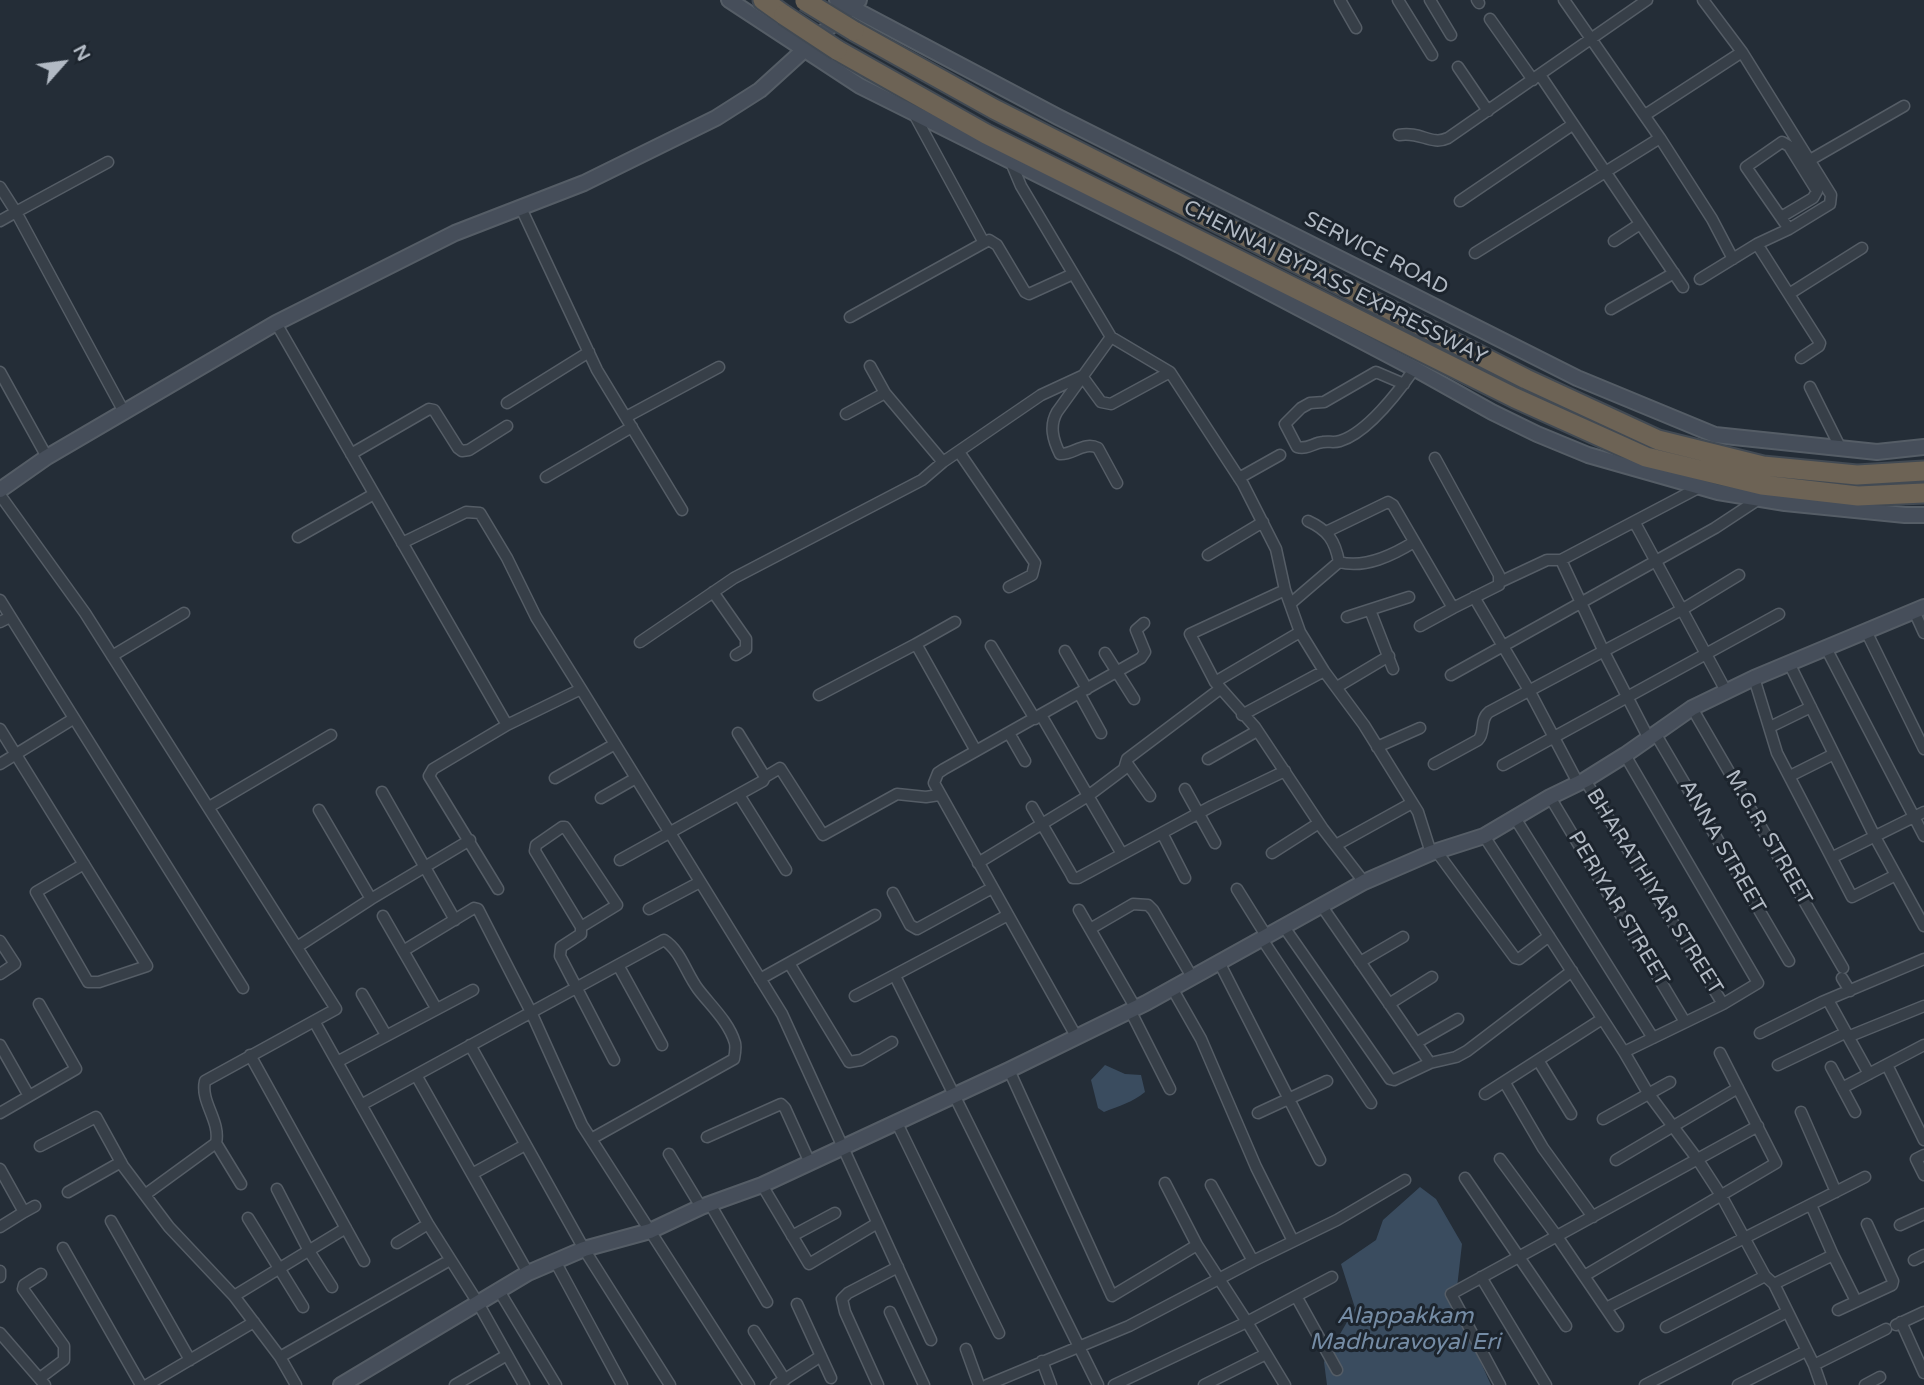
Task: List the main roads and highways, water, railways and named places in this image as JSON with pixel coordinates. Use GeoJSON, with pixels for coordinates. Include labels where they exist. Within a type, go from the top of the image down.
{"type":"FeatureCollection","features":[{"type":"Feature","properties":{"kind":"highway","name":"CHENNAI BYPASS EXPRESSWAY"},"geometry":{"type":"LineString","coordinates":[[763,0],[837,50],[986,134],[1515,398],[1646,457],[1762,485],[1857,496],[1924,493]]}},
{"type":"Feature","properties":{"kind":"highway","name":"CHENNAI BYPASS EXPRESSWAY"},"geometry":{"type":"LineString","coordinates":[[805,0],[854,32],[1043,135],[1525,380],[1658,440],[1763,466],[1857,475],[1924,471]]}},
{"type":"Feature","properties":{"kind":"highway"},"geometry":{"type":"LineString","coordinates":[[1857,475],[1924,462]]}},
{"type":"Feature","properties":{"kind":"water"},"geometry":{"type":"Polygon","coordinates":[[[1105,1065],[1125,1074],[1141,1075],[1145,1092],[1104,1112],[1098,1108],[1091,1080],[1105,1065]]]}},
{"type":"Feature","properties":{"kind":"water","name":"Alappakkam Madhuravoyal Eri"},"geometry":{"type":"Polygon","coordinates":[[[1420,1187],[1436,1199],[1462,1244],[1455,1305],[1491,1385],[1327,1385],[1324,1362],[1355,1308],[1341,1264],[1376,1240],[1383,1220],[1420,1187]]]}}]}
